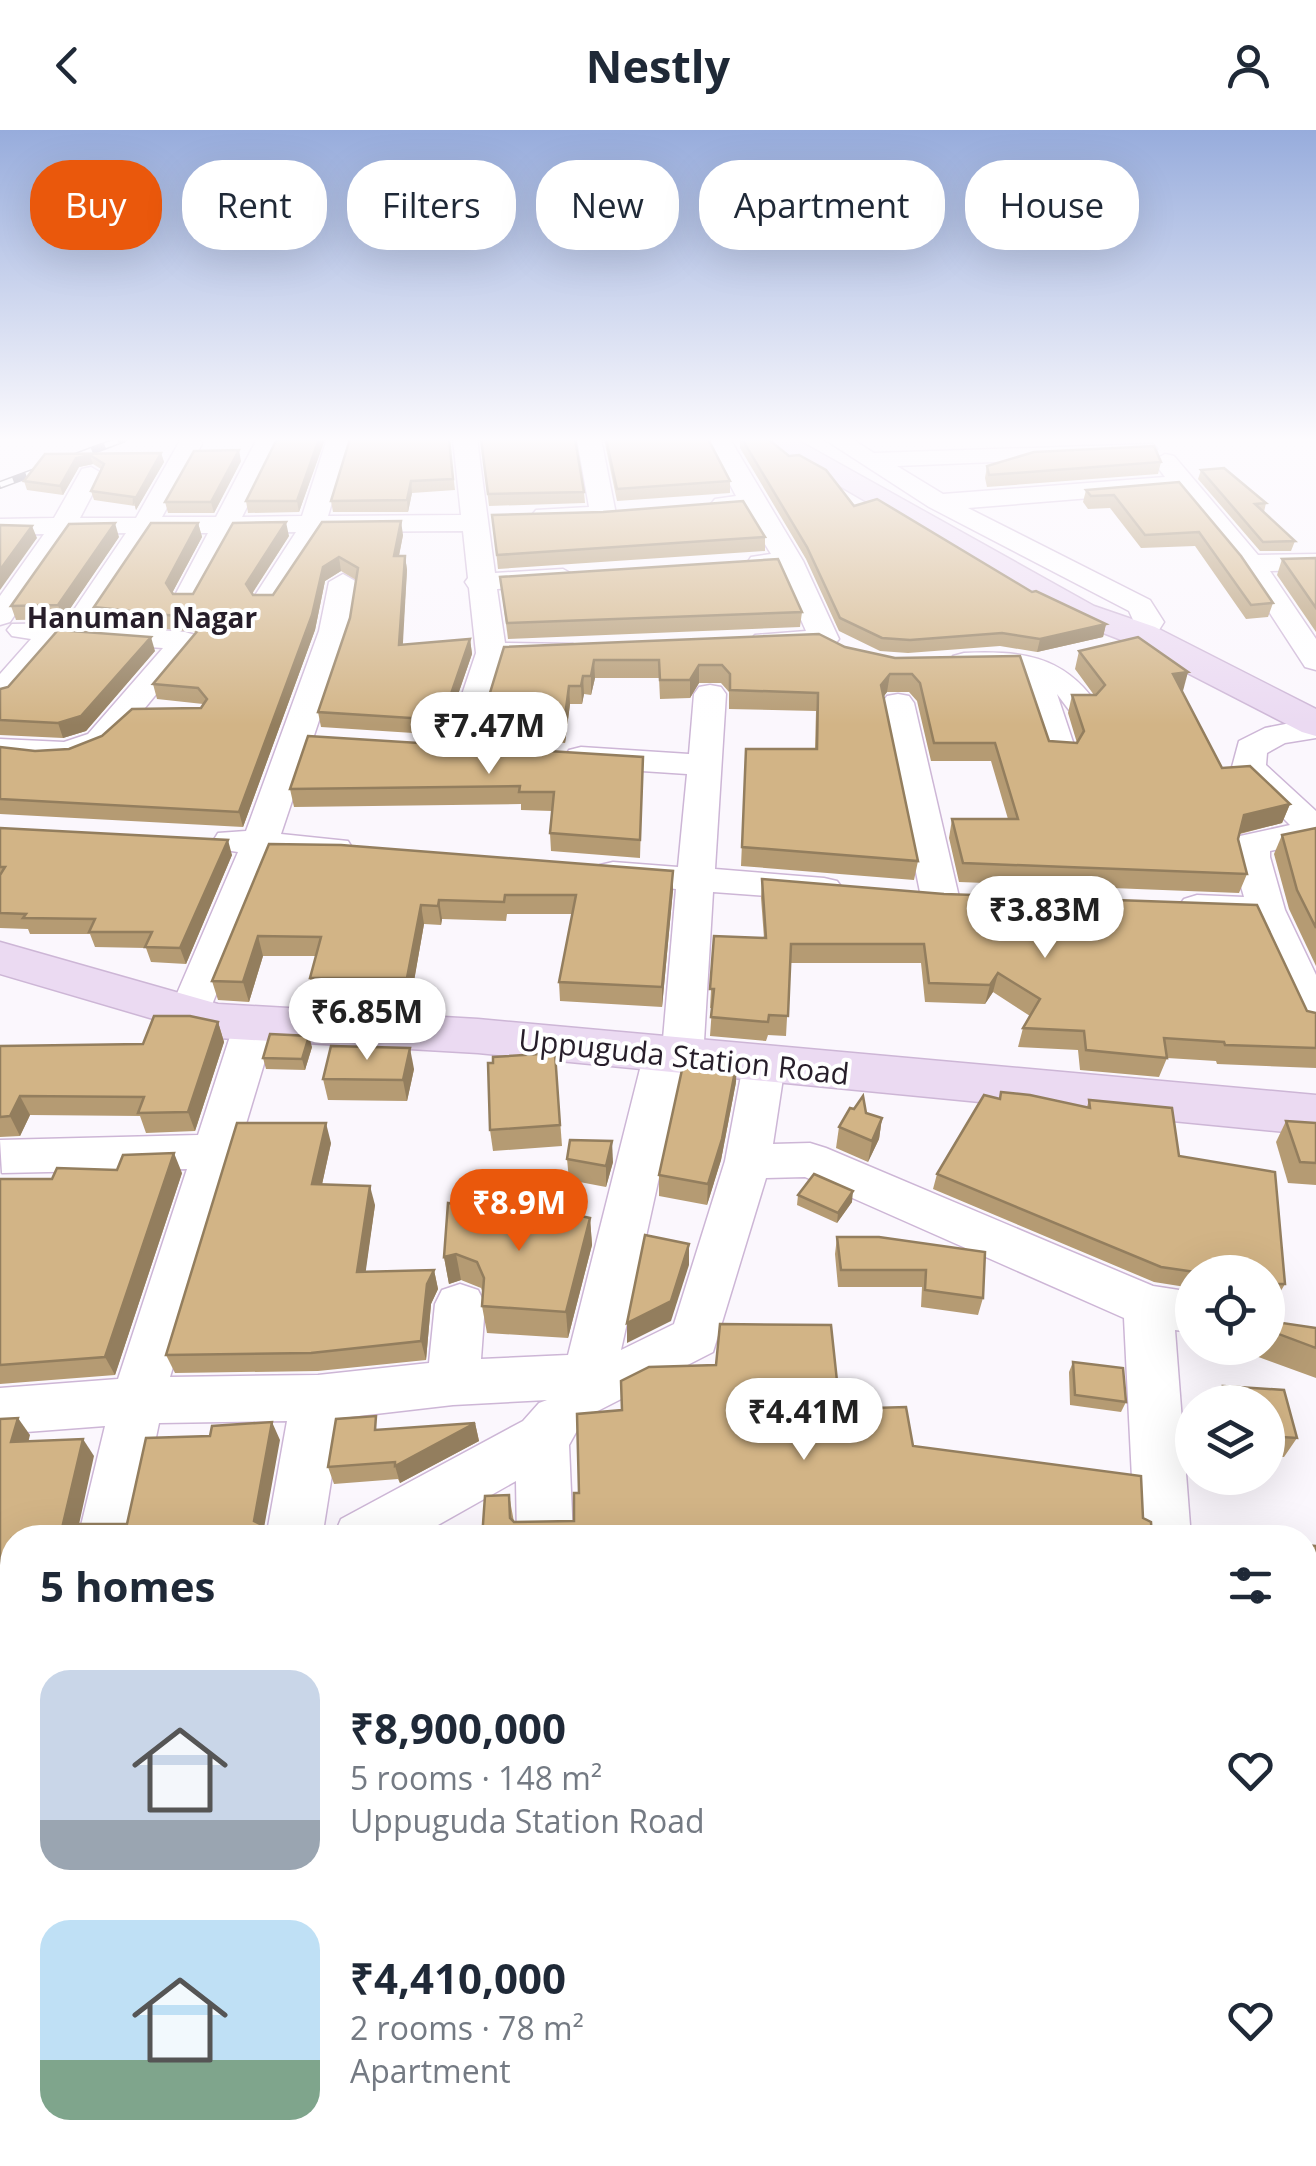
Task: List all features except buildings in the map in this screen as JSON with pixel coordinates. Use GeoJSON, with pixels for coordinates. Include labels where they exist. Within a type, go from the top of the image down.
{"type":"FeatureCollection","features":[{"type":"Feature","properties":{"kind":"main road"},"geometry":{"type":"LineString","coordinates":[[953,534],[1316,726]]}},
{"type":"Feature","properties":{"kind":"main road"},"geometry":{"type":"LineString","coordinates":[[969,534],[1095,609]]}},
{"type":"Feature","properties":{"kind":"main road","name":"Uppuguda Station Road"},"geometry":{"type":"LineString","coordinates":[[0,958],[218,1022],[478,1036],[1316,1115]]}},
{"type":"Feature","properties":{"kind":"street"},"geometry":{"type":"LineString","coordinates":[[0,616],[57,534]]}},
{"type":"Feature","properties":{"kind":"street"},"geometry":{"type":"LineString","coordinates":[[0,693],[57,632],[138,534]]}},
{"type":"Feature","properties":{"kind":"street"},"geometry":{"type":"LineString","coordinates":[[188,599],[221,534]]}},
{"type":"Feature","properties":{"kind":"street"},"geometry":{"type":"LineString","coordinates":[[266,600],[308,534]]}},
{"type":"Feature","properties":{"kind":"street"},"geometry":{"type":"LineString","coordinates":[[460,748],[491,653],[479,582],[485,534]]}},
{"type":"Feature","properties":{"kind":"street"},"geometry":{"type":"LineString","coordinates":[[745,642],[836,647],[772,534]]}},
{"type":"Feature","properties":{"kind":"street"},"geometry":{"type":"LineString","coordinates":[[926,664],[1034,664],[1146,637],[1149,622],[1140,606],[1000,534]]}},
{"type":"Feature","properties":{"kind":"street"},"geometry":{"type":"LineString","coordinates":[[1228,534],[1251,562],[1316,662]]}},
{"type":"Feature","properties":{"kind":"street"},"geometry":{"type":"LineString","coordinates":[[731,565],[789,561]]}},
{"type":"Feature","properties":{"kind":"street"},"geometry":{"type":"LineString","coordinates":[[1251,562],[1316,562]]}},
{"type":"Feature","properties":{"kind":"street"},"geometry":{"type":"LineString","coordinates":[[479,582],[596,574]]}},
{"type":"Feature","properties":{"kind":"street"},"geometry":{"type":"LineString","coordinates":[[190,1012],[298,739],[334,631],[344,582]]}},
{"type":"Feature","properties":{"kind":"street"},"geometry":{"type":"LineString","coordinates":[[0,630],[199,641],[143,711],[86,750],[61,754],[0,750]]}},
{"type":"Feature","properties":{"kind":"street"},"geometry":{"type":"LineString","coordinates":[[491,653],[588,649]]}},
{"type":"Feature","properties":{"kind":"street"},"geometry":{"type":"LineString","coordinates":[[1034,664],[1064,679],[1080,703]]}},
{"type":"Feature","properties":{"kind":"street"},"geometry":{"type":"LineString","coordinates":[[1034,664],[1060,751]]}},
{"type":"Feature","properties":{"kind":"street"},"geometry":{"type":"LineString","coordinates":[[385,1525],[542,1438],[584,1386],[673,1055],[698,880],[710,694]]}},
{"type":"Feature","properties":{"kind":"street"},"geometry":{"type":"LineString","coordinates":[[898,703],[902,895]]}},
{"type":"Feature","properties":{"kind":"street"},"geometry":{"type":"LineString","coordinates":[[1316,726],[1276,735],[1251,748],[1249,768],[1311,822],[1310,832],[1302,837],[1253,844],[1252,857],[1266,910],[1316,1018]]}},
{"type":"Feature","properties":{"kind":"street"},"geometry":{"type":"LineString","coordinates":[[298,739],[334,741]]}},
{"type":"Feature","properties":{"kind":"street"},"geometry":{"type":"LineString","coordinates":[[424,746],[498,751]]}},
{"type":"Feature","properties":{"kind":"street"},"geometry":{"type":"LineString","coordinates":[[554,755],[704,765]]}},
{"type":"Feature","properties":{"kind":"street"},"geometry":{"type":"LineString","coordinates":[[204,840],[379,853]]}},
{"type":"Feature","properties":{"kind":"street"},"geometry":{"type":"LineString","coordinates":[[578,870],[978,899]]}},
{"type":"Feature","properties":{"kind":"street"},"geometry":{"type":"LineString","coordinates":[[1170,906],[1266,910]]}},
{"type":"Feature","properties":{"kind":"street"},"geometry":{"type":"LineString","coordinates":[[109,1525],[138,1400],[255,1024]]}},
{"type":"Feature","properties":{"kind":"street"},"geometry":{"type":"LineString","coordinates":[[0,1410],[138,1400],[318,1398],[453,1383],[584,1386],[695,1336],[748,1161],[764,1065]]}},
{"type":"Feature","properties":{"kind":"street"},"geometry":{"type":"LineString","coordinates":[[2,1156],[214,1152]]}},
{"type":"Feature","properties":{"kind":"street"},"geometry":{"type":"LineString","coordinates":[[748,1161],[810,1160],[1170,1309],[1163,1525]]}},
{"type":"Feature","properties":{"kind":"street"},"geometry":{"type":"LineString","coordinates":[[453,1383],[460,1304]]}},
{"type":"Feature","properties":{"kind":"street"},"geometry":{"type":"LineString","coordinates":[[296,1525],[318,1398]]}},
{"type":"Feature","properties":{"kind":"street"},"geometry":{"type":"LineString","coordinates":[[542,1438],[544,1525]]}},
{"type":"Feature","properties":{"kind":"district","name":"Hanuman Nagar"},"geometry":{"type":"Point","coordinates":[142,617]}}]}
